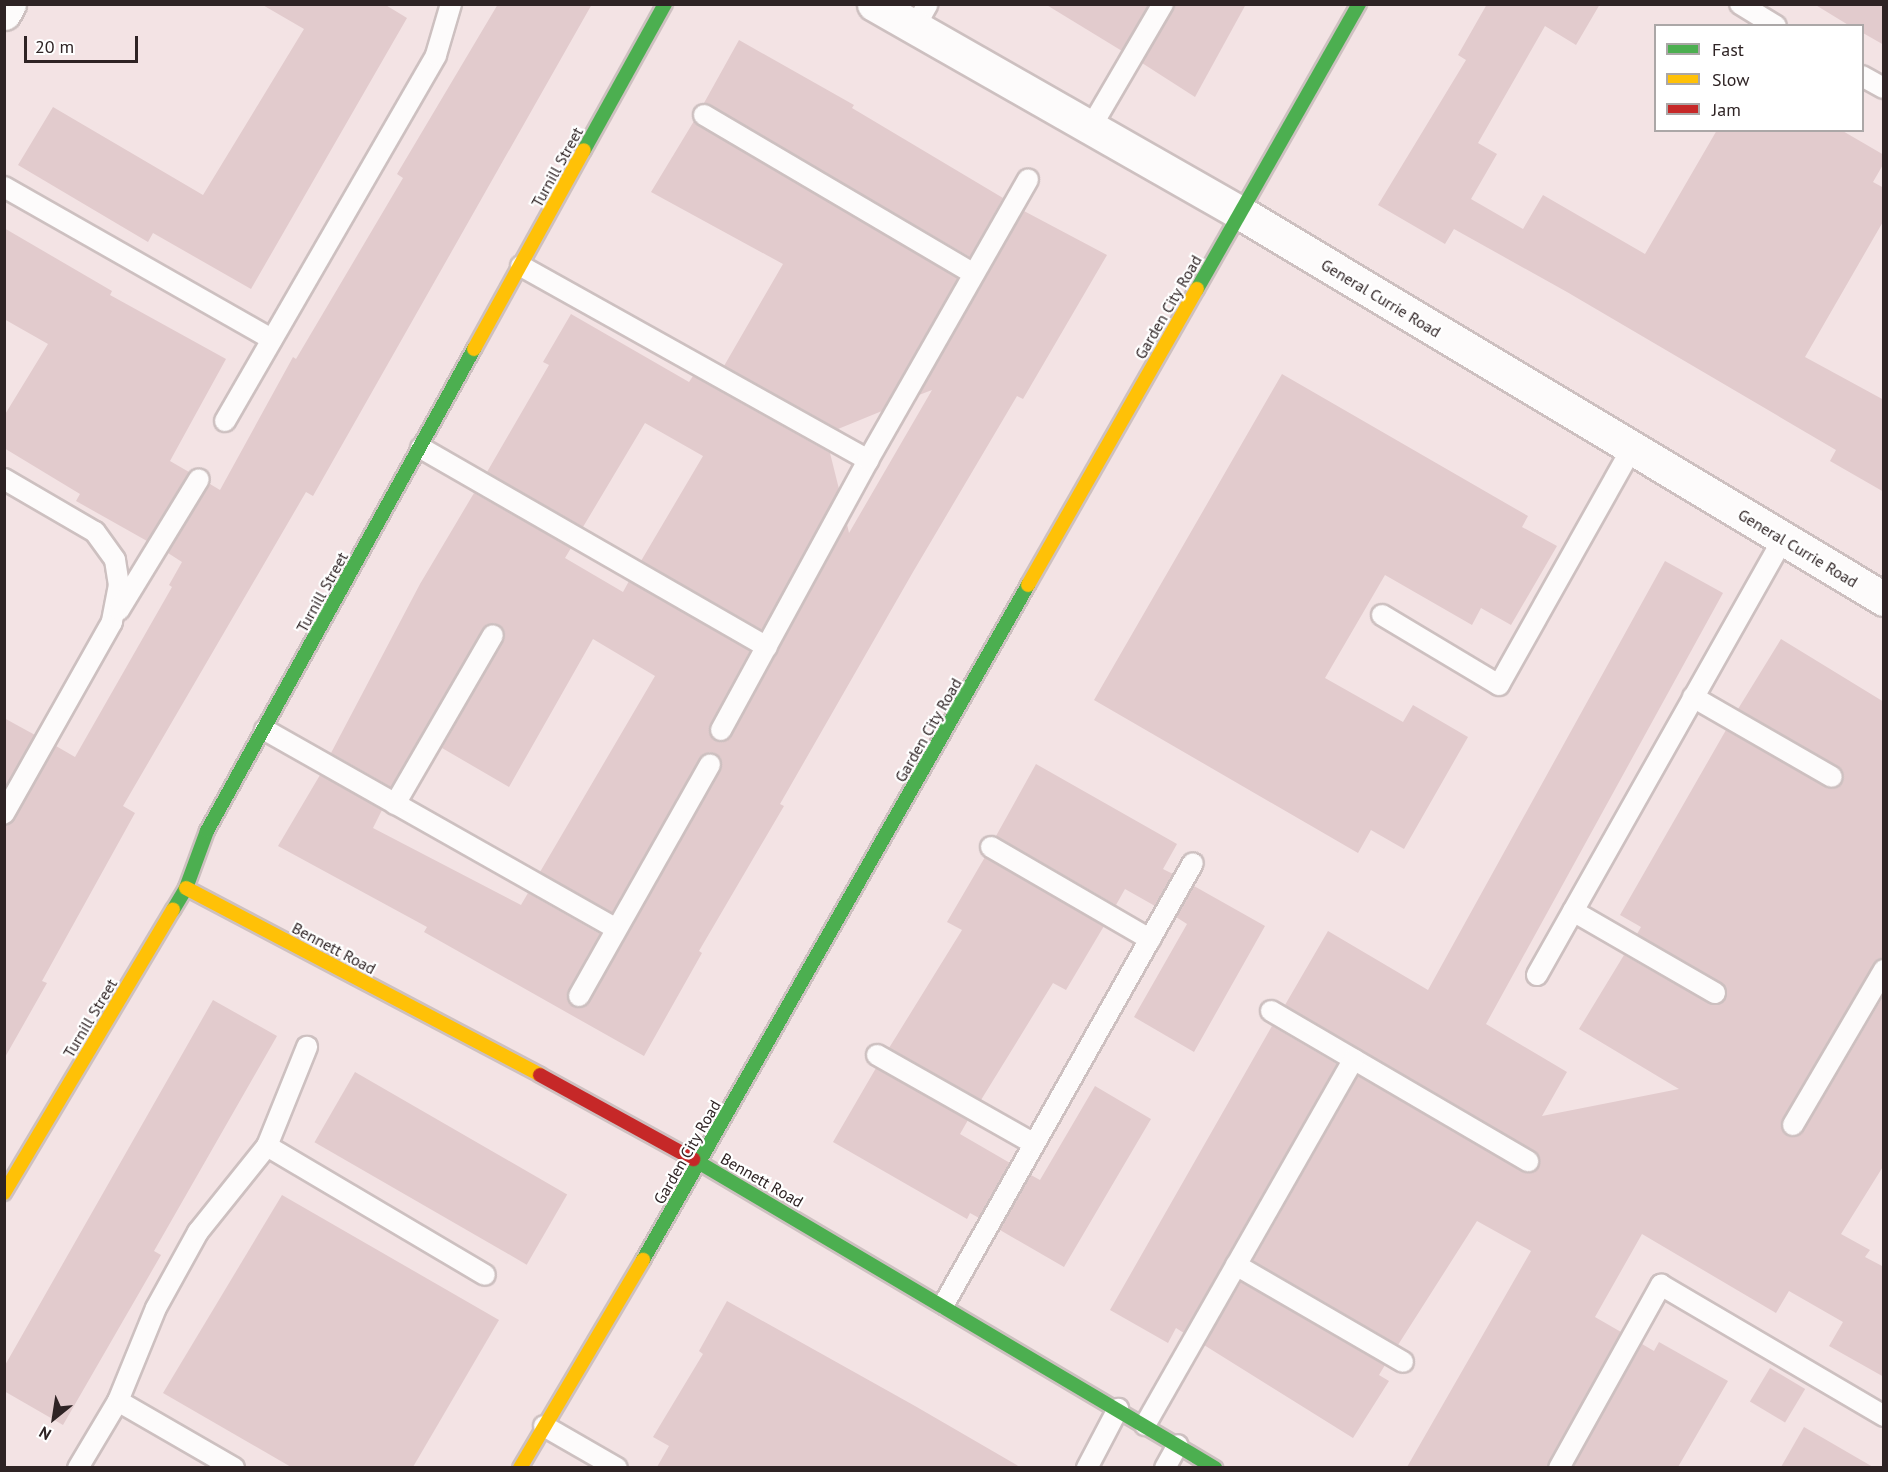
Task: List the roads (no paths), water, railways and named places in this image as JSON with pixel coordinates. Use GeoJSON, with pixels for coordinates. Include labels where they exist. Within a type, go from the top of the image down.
{"type":"FeatureCollection","features":[{"type":"Feature","properties":{"kind":"street"},"geometry":{"type":"LineString","coordinates":[[4,13],[9,4]]}},
{"type":"Feature","properties":{"kind":"street","name":"Turnill Street"},"geometry":{"type":"LineString","coordinates":[[4,1193],[186,888],[207,831],[265,730],[665,4]]}},
{"type":"Feature","properties":{"kind":"street","name":"General Currie Road"},"geometry":{"type":"LineString","coordinates":[[874,4],[921,16],[1091,128],[1241,213],[1631,450],[1884,599]]}},
{"type":"Feature","properties":{"kind":"street","name":"Garden City Road"},"geometry":{"type":"LineString","coordinates":[[520,1467],[700,1163],[1359,4]]}},
{"type":"Feature","properties":{"kind":"street","name":"Bennett Road"},"geometry":{"type":"LineString","coordinates":[[186,888],[700,1163],[944,1304],[1215,1467]]}},
{"type":"Feature","properties":{"kind":"lane"},"geometry":{"type":"LineString","coordinates":[[225,421],[436,55],[451,4]]}},
{"type":"Feature","properties":{"kind":"lane"},"geometry":{"type":"LineString","coordinates":[[1091,128],[1163,4]]}},
{"type":"Feature","properties":{"kind":"lane"},"geometry":{"type":"LineString","coordinates":[[1740,4],[1773,24]]}},
{"type":"Feature","properties":{"kind":"lane"},"geometry":{"type":"LineString","coordinates":[[1864,77],[1884,88]]}},
{"type":"Feature","properties":{"kind":"lane"},"geometry":{"type":"LineString","coordinates":[[704,115],[974,274]]}},
{"type":"Feature","properties":{"kind":"lane"},"geometry":{"type":"LineString","coordinates":[[721,730],[868,460],[1028,179]]}},
{"type":"Feature","properties":{"kind":"lane"},"geometry":{"type":"LineString","coordinates":[[4,187],[272,339]]}},
{"type":"Feature","properties":{"kind":"lane"},"geometry":{"type":"LineString","coordinates":[[521,266],[868,460]]}},
{"type":"Feature","properties":{"kind":"lane"},"geometry":{"type":"LineString","coordinates":[[421,448],[767,647]]}},
{"type":"Feature","properties":{"kind":"lane"},"geometry":{"type":"LineString","coordinates":[[1382,615],[1499,684],[1631,450]]}},
{"type":"Feature","properties":{"kind":"lane"},"geometry":{"type":"LineString","coordinates":[[4,479],[94,532],[115,560],[119,585],[112,622]]}},
{"type":"Feature","properties":{"kind":"lane"},"geometry":{"type":"LineString","coordinates":[[4,813],[112,622],[199,479]]}},
{"type":"Feature","properties":{"kind":"lane"},"geometry":{"type":"LineString","coordinates":[[1537,975],[1783,539]]}},
{"type":"Feature","properties":{"kind":"lane"},"geometry":{"type":"LineString","coordinates":[[395,804],[492,635]]}},
{"type":"Feature","properties":{"kind":"lane"},"geometry":{"type":"LineString","coordinates":[[1693,697],[1832,777]]}},
{"type":"Feature","properties":{"kind":"lane"},"geometry":{"type":"LineString","coordinates":[[265,730],[615,928]]}},
{"type":"Feature","properties":{"kind":"lane"},"geometry":{"type":"LineString","coordinates":[[579,996],[615,928],[710,764]]}},
{"type":"Feature","properties":{"kind":"lane"},"geometry":{"type":"LineString","coordinates":[[991,847],[1150,939]]}},
{"type":"Feature","properties":{"kind":"lane"},"geometry":{"type":"LineString","coordinates":[[944,1304],[1193,863]]}},
{"type":"Feature","properties":{"kind":"lane"},"geometry":{"type":"LineString","coordinates":[[1573,911],[1715,993]]}},
{"type":"Feature","properties":{"kind":"lane"},"geometry":{"type":"LineString","coordinates":[[1793,1125],[1884,970]]}},
{"type":"Feature","properties":{"kind":"lane"},"geometry":{"type":"LineString","coordinates":[[1270,1011],[1528,1161]]}},
{"type":"Feature","properties":{"kind":"lane"},"geometry":{"type":"LineString","coordinates":[[78,1467],[118,1401],[156,1308],[198,1232],[267,1146],[307,1047]]}},
{"type":"Feature","properties":{"kind":"lane"},"geometry":{"type":"LineString","coordinates":[[877,1055],[1034,1144]]}},
{"type":"Feature","properties":{"kind":"lane"},"geometry":{"type":"LineString","coordinates":[[1145,1425],[1354,1059]]}},
{"type":"Feature","properties":{"kind":"lane"},"geometry":{"type":"LineString","coordinates":[[267,1146],[485,1275]]}},
{"type":"Feature","properties":{"kind":"lane"},"geometry":{"type":"LineString","coordinates":[[1236,1264],[1403,1362]]}},
{"type":"Feature","properties":{"kind":"lane"},"geometry":{"type":"LineString","coordinates":[[1559,1467],[1661,1285],[1884,1416]]}},
{"type":"Feature","properties":{"kind":"lane"},"geometry":{"type":"LineString","coordinates":[[118,1401],[234,1467]]}},
{"type":"Feature","properties":{"kind":"lane"},"geometry":{"type":"LineString","coordinates":[[1087,1467],[1119,1409]]}},
{"type":"Feature","properties":{"kind":"lane"},"geometry":{"type":"LineString","coordinates":[[544,1426],[617,1467]]}},
{"type":"Feature","properties":{"kind":"lane"},"geometry":{"type":"LineString","coordinates":[[1166,1467],[1178,1445]]}}]}
